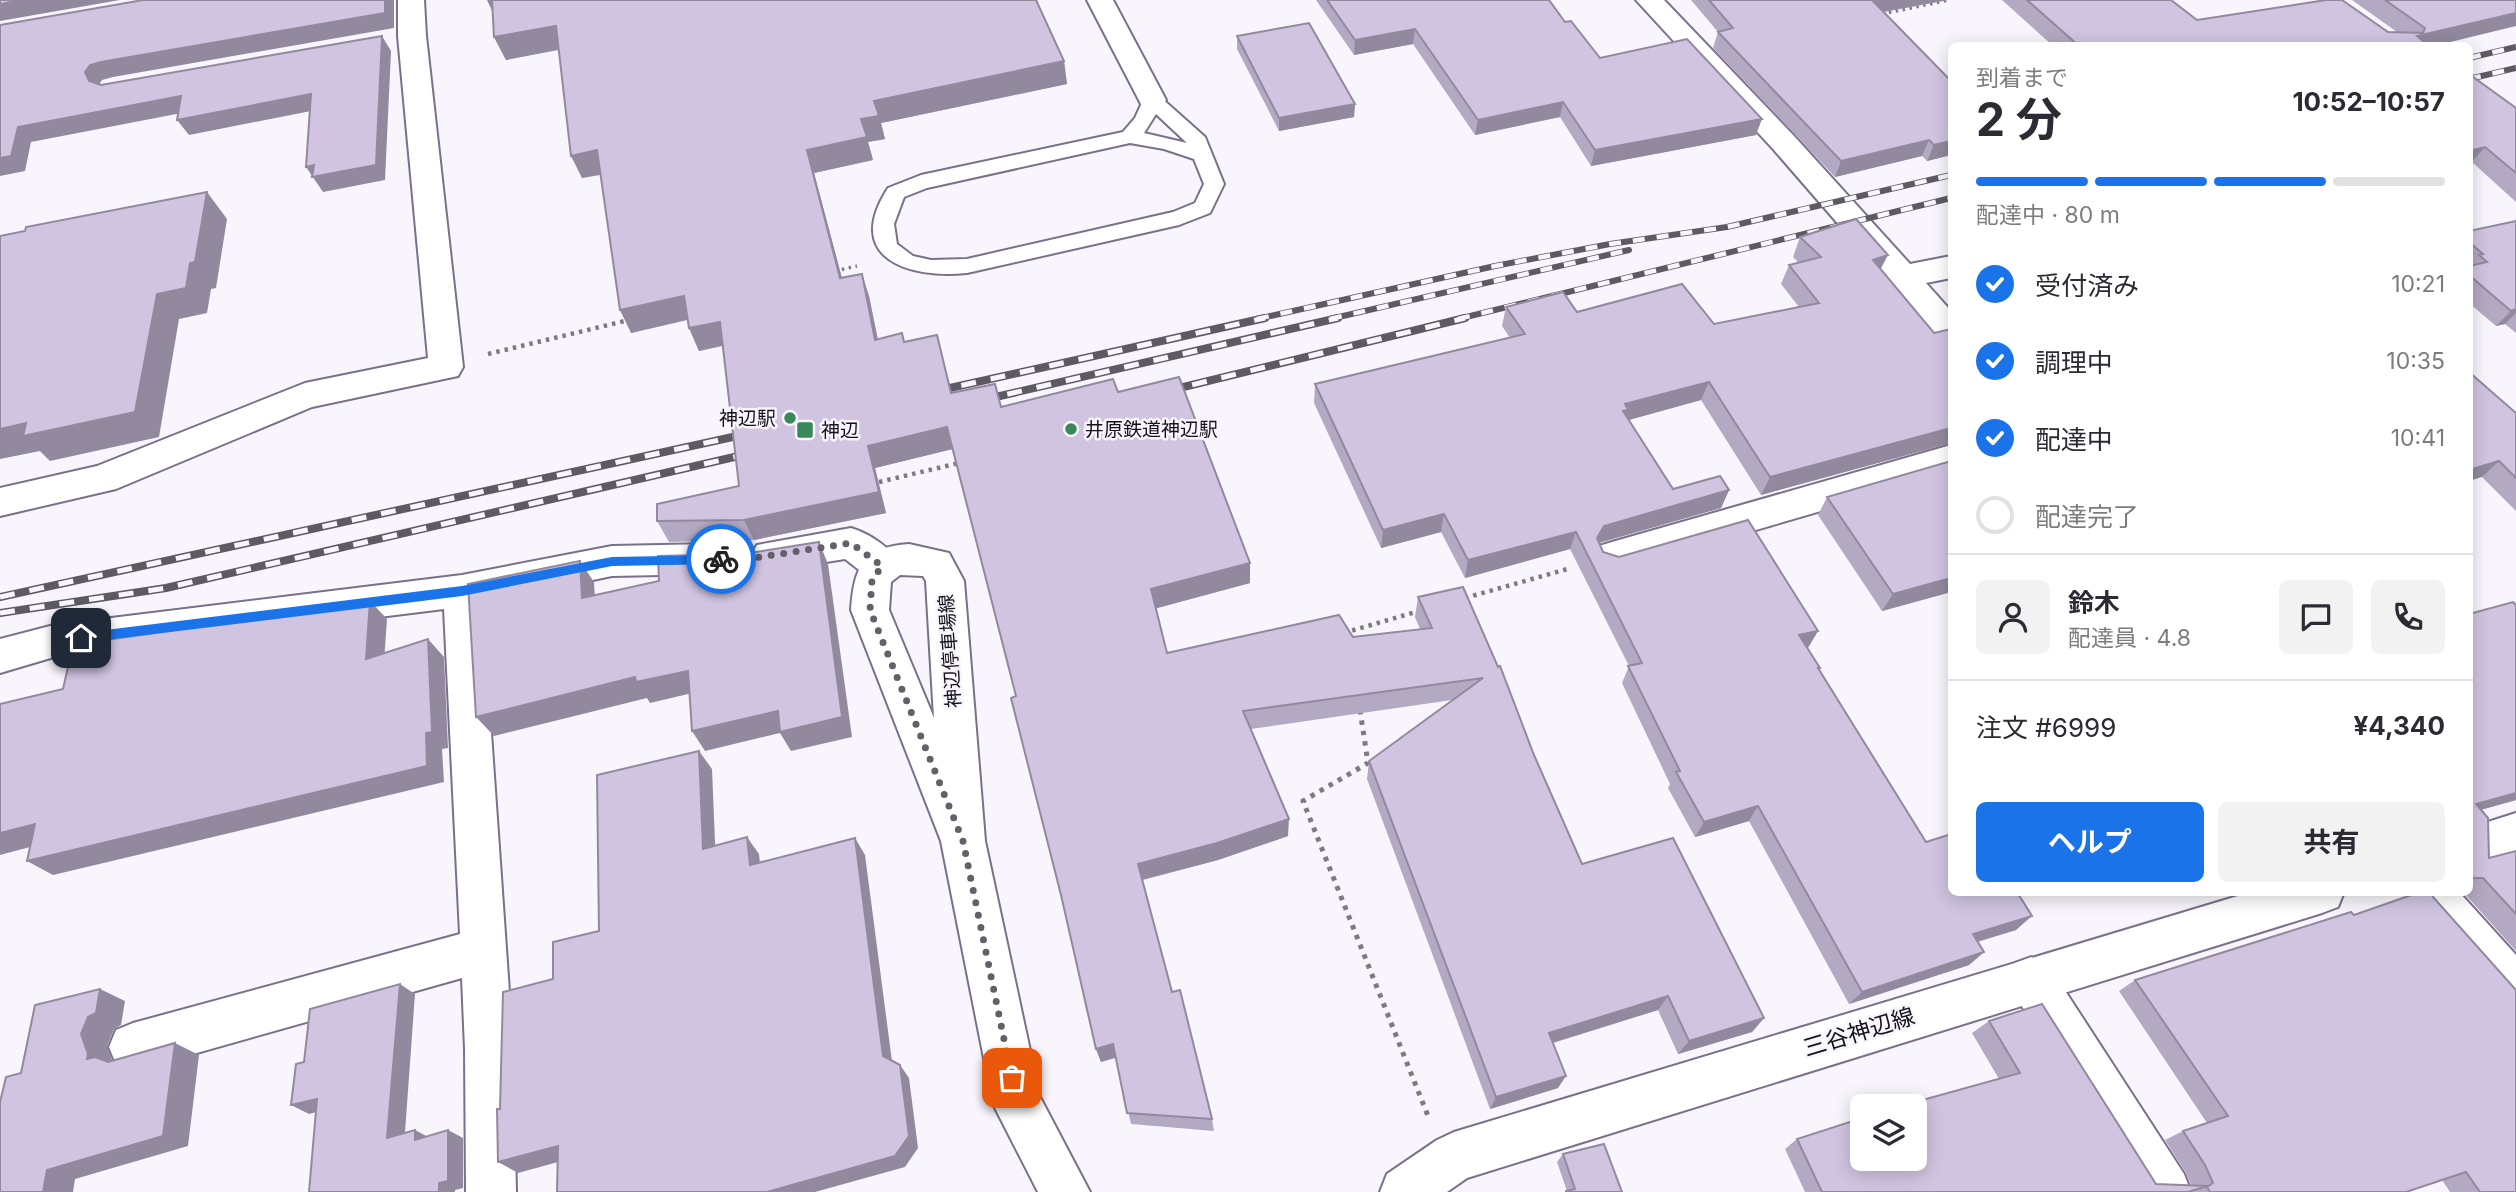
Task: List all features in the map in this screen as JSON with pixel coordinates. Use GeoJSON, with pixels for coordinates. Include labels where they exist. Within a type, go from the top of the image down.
{"type":"FeatureCollection","features":[{"type":"Feature","properties":{"kind":"street"},"geometry":{"type":"LineString","coordinates":[[0,502],[103,479],[305,396],[446,367],[398,38],[411,0]]}},
{"type":"Feature","properties":{"kind":"street"},"geometry":{"type":"LineString","coordinates":[[1100,0],[1152,100]]}},
{"type":"Feature","properties":{"kind":"street"},"geometry":{"type":"LineString","coordinates":[[1649,0],[1784,143],[1948,329]]}},
{"type":"Feature","properties":{"kind":"street"},"geometry":{"type":"LineString","coordinates":[[1902,277],[1948,268]]}},
{"type":"Feature","properties":{"kind":"street"},"geometry":{"type":"LineString","coordinates":[[1612,557],[1948,460]]}},
{"type":"Feature","properties":{"kind":"street"},"geometry":{"type":"LineString","coordinates":[[0,656],[54,641],[462,591],[612,561],[754,558],[851,543],[882,566]]}},
{"type":"Feature","properties":{"kind":"street","name":"神辺停車場線"},"geometry":{"type":"LineString","coordinates":[[963,841],[870,610],[872,580],[882,566],[901,558],[918,557],[936,564],[945,581],[963,841],[1017,1104],[1065,1192]]}},
{"type":"Feature","properties":{"kind":"street"},"geometry":{"type":"LineString","coordinates":[[462,591],[489,1049],[491,1192]]}},
{"type":"Feature","properties":{"kind":"street"},"geometry":{"type":"LineString","coordinates":[[2473,847],[2516,834]]}},
{"type":"Feature","properties":{"kind":"street","name":"三谷神辺線"},"geometry":{"type":"LineString","coordinates":[[1405,1192],[1454,1157],[2309,896]]}},
{"type":"Feature","properties":{"kind":"street"},"geometry":{"type":"LineString","coordinates":[[2434,896],[2516,989]]}},
{"type":"Feature","properties":{"kind":"street"},"geometry":{"type":"LineString","coordinates":[[133,1047],[483,950]]}},
{"type":"Feature","properties":{"kind":"street"},"geometry":{"type":"LineString","coordinates":[[2031,979],[2166,1192]]}},
{"type":"Feature","properties":{"kind":"lane"},"geometry":{"type":"LineString","coordinates":[[1130,137],[1144,119],[1152,100],[1198,142],[1203,155],[1214,184],[1203,208],[1179,218],[967,266],[941,269],[911,265],[893,252],[883,236],[886,215],[895,193],[921,182],[1130,137],[1167,143],[1203,155]]}},
{"type":"Feature","properties":{"kind":"path"},"geometry":{"type":"LineString","coordinates":[[1869,16],[1950,0]]}},
{"type":"Feature","properties":{"kind":"path"},"geometry":{"type":"LineString","coordinates":[[833,272],[899,256]]}},
{"type":"Feature","properties":{"kind":"path"},"geometry":{"type":"LineString","coordinates":[[446,367],[513,347],[633,319]]}},
{"type":"Feature","properties":{"kind":"path"},"geometry":{"type":"LineString","coordinates":[[879,482],[970,461]]}},
{"type":"Feature","properties":{"kind":"path"},"geometry":{"type":"LineString","coordinates":[[1453,602],[1612,557]]}},
{"type":"Feature","properties":{"kind":"path"},"geometry":{"type":"LineString","coordinates":[[1349,645],[1347,632],[1427,609]]}},
{"type":"Feature","properties":{"kind":"path"},"geometry":{"type":"LineString","coordinates":[[1358,697],[1368,763],[1303,801],[1432,1126]]}},
{"type":"Feature","properties":{"kind":"building"},"geometry":{"type":"Polygon","coordinates":[[[0,0],[22,0],[0,4],[0,0]]]}},
{"type":"Feature","properties":{"kind":"building"},"geometry":{"type":"Polygon","coordinates":[[[143,0],[385,0],[385,13],[101,62],[90,65],[85,72],[89,81],[101,85],[382,36],[376,165],[312,177],[314,165],[306,167],[311,94],[177,120],[181,96],[18,127],[11,156],[0,158],[0,25],[143,0]]]}},
{"type":"Feature","properties":{"kind":"building"},"geometry":{"type":"Polygon","coordinates":[[[492,0],[1036,0],[1064,61],[874,101],[879,116],[861,119],[867,137],[807,150],[840,278],[862,274],[875,340],[902,333],[904,342],[937,335],[951,393],[995,384],[1001,407],[1113,379],[1118,392],[1179,377],[1250,563],[1151,589],[1167,653],[1339,615],[1353,637],[1432,628],[1418,597],[1463,587],[1498,667],[1500,666],[1534,755],[1582,864],[1673,838],[1764,1018],[1689,1041],[1668,996],[1549,1033],[1566,1076],[1496,1097],[1369,761],[1483,678],[1243,711],[1289,819],[1217,843],[1138,864],[1172,992],[1180,990],[1212,1119],[1127,1113],[1113,1044],[1096,1049],[1061,895],[1011,698],[1016,696],[947,427],[868,446],[879,492],[744,520],[657,521],[657,504],[739,486],[720,322],[689,328],[684,296],[620,310],[597,150],[571,156],[556,26],[494,37],[492,0]]]}},
{"type":"Feature","properties":{"kind":"building"},"geometry":{"type":"Polygon","coordinates":[[[1327,0],[1549,0],[1565,22],[1571,21],[1600,58],[1687,39],[1762,119],[1595,150],[1563,102],[1478,120],[1415,29],[1355,40],[1327,0]]]}},
{"type":"Feature","properties":{"kind":"building"},"geometry":{"type":"Polygon","coordinates":[[[1709,0],[1872,0],[1948,78],[1948,142],[1934,145],[1929,140],[1841,161],[1718,32],[1733,28],[1709,0]]]}},
{"type":"Feature","properties":{"kind":"building"},"geometry":{"type":"Polygon","coordinates":[[[2027,0],[2171,0],[2197,20],[2326,0],[2342,0],[2388,32],[2423,33],[2425,28],[2385,0],[2516,0],[2516,13],[2417,36],[2424,42],[2074,42],[2027,0]]]}},
{"type":"Feature","properties":{"kind":"building"},"geometry":{"type":"Polygon","coordinates":[[[1309,23],[1355,104],[1279,118],[1237,36],[1309,23]]]}},
{"type":"Feature","properties":{"kind":"building"},"geometry":{"type":"Polygon","coordinates":[[[2473,77],[2516,108],[2516,173],[2485,147],[2473,150],[2473,77]]]}},
{"type":"Feature","properties":{"kind":"building"},"geometry":{"type":"Polygon","coordinates":[[[207,192],[195,262],[190,263],[186,288],[157,294],[135,412],[23,436],[26,423],[0,429],[0,236],[25,231],[26,227],[207,192]]]}},
{"type":"Feature","properties":{"kind":"building"},"geometry":{"type":"Polygon","coordinates":[[[1856,219],[1888,255],[1873,260],[1934,333],[1948,330],[1948,429],[1770,477],[1709,382],[1625,404],[1628,410],[1623,411],[1673,489],[1720,476],[1729,490],[1604,526],[1597,538],[1603,552],[1619,557],[1748,520],[1818,631],[1799,635],[1926,842],[1948,835],[1948,896],[2020,896],[2032,916],[1973,934],[1984,952],[1862,992],[1758,806],[1704,822],[1676,772],[1680,771],[1628,666],[1642,663],[1576,532],[1468,560],[1444,514],[1383,530],[1315,384],[1525,334],[1506,307],[1563,292],[1577,312],[1682,284],[1714,324],[1819,303],[1789,265],[1821,257],[1800,237],[1856,219]]]}},
{"type":"Feature","properties":{"kind":"building"},"geometry":{"type":"Polygon","coordinates":[[[2516,221],[2516,309],[2511,311],[2473,278],[2473,265],[2487,262],[2479,255],[2483,254],[2473,245],[2473,230],[2516,221]]]}},
{"type":"Feature","properties":{"kind":"building"},"geometry":{"type":"Polygon","coordinates":[[[2473,375],[2516,413],[2516,478],[2499,461],[2473,469],[2473,375]]]}},
{"type":"Feature","properties":{"kind":"building"},"geometry":{"type":"Polygon","coordinates":[[[1948,462],[1948,579],[1893,594],[1827,497],[1948,462]]]}},
{"type":"Feature","properties":{"kind":"building"},"geometry":{"type":"Polygon","coordinates":[[[819,542],[842,717],[780,732],[778,711],[692,731],[688,671],[636,682],[635,677],[476,717],[468,584],[580,561],[582,598],[659,581],[658,556],[743,554],[819,542]]]}},
{"type":"Feature","properties":{"kind":"building"},"geometry":{"type":"Polygon","coordinates":[[[370,601],[366,659],[428,639],[432,732],[426,733],[427,766],[27,861],[35,824],[0,833],[0,704],[63,689],[73,645],[370,601]]]}},
{"type":"Feature","properties":{"kind":"building"},"geometry":{"type":"Polygon","coordinates":[[[2513,602],[2516,605],[2516,793],[2476,804],[2488,818],[2489,858],[2516,851],[2516,914],[2483,878],[2473,878],[2473,613],[2513,602]]]}},
{"type":"Feature","properties":{"kind":"building"},"geometry":{"type":"Polygon","coordinates":[[[699,751],[703,849],[747,837],[750,865],[855,838],[883,1056],[900,1065],[909,1136],[895,1156],[767,1192],[557,1192],[558,1146],[498,1162],[497,1109],[500,1109],[503,992],[553,979],[553,942],[599,931],[597,775],[699,751]]]}},
{"type":"Feature","properties":{"kind":"building"},"geometry":{"type":"Polygon","coordinates":[[[2409,896],[2433,896],[2516,990],[2516,1192],[2480,1192],[2466,1172],[2406,1192],[2210,1192],[2207,1187],[2213,1183],[2183,1131],[2228,1116],[2135,980],[2351,912],[2354,915],[2409,896]]]}},
{"type":"Feature","properties":{"kind":"building"},"geometry":{"type":"Polygon","coordinates":[[[400,984],[387,1138],[415,1130],[415,1140],[448,1130],[448,1181],[439,1183],[439,1192],[309,1192],[317,1099],[291,1105],[296,1064],[304,1062],[310,1009],[400,984]]]}},
{"type":"Feature","properties":{"kind":"building"},"geometry":{"type":"Polygon","coordinates":[[[100,989],[96,1013],[88,1017],[81,1034],[88,1054],[87,1059],[95,1057],[108,1062],[175,1043],[163,1136],[47,1170],[43,1192],[0,1192],[0,1102],[6,1077],[21,1073],[35,1005],[100,989]]]}},
{"type":"Feature","properties":{"kind":"building"},"geometry":{"type":"Polygon","coordinates":[[[2042,1004],[2156,1184],[2207,1186],[2188,1192],[1822,1192],[1797,1139],[1850,1122],[1850,1171],[1927,1171],[1927,1099],[2020,1073],[1989,1021],[2042,1004]]]}},
{"type":"Feature","properties":{"kind":"building"},"geometry":{"type":"Polygon","coordinates":[[[1604,1144],[1622,1192],[1566,1192],[1575,1189],[1563,1154],[1604,1144]]]}},
{"type":"Feature","properties":{"kind":"railway"},"geometry":{"type":"LineString","coordinates":[[2473,57],[2516,47]]}},
{"type":"Feature","properties":{"kind":"railway"},"geometry":{"type":"LineString","coordinates":[[2473,78],[2516,68]]}},
{"type":"Feature","properties":{"kind":"railway"},"geometry":{"type":"LineString","coordinates":[[1257,319],[1495,266],[1610,244],[1727,227],[1948,176]]}},
{"type":"Feature","properties":{"kind":"railway"},"geometry":{"type":"LineString","coordinates":[[1458,319],[1948,199]]}},
{"type":"Feature","properties":{"kind":"railway"},"geometry":{"type":"LineString","coordinates":[[1330,319],[1629,250]]}},
{"type":"Feature","properties":{"kind":"railway"},"geometry":{"type":"LineString","coordinates":[[932,392],[1265,318]]}},
{"type":"Feature","properties":{"kind":"railway"},"geometry":{"type":"LineString","coordinates":[[978,401],[1338,318]]}},
{"type":"Feature","properties":{"kind":"railway"},"geometry":{"type":"LineString","coordinates":[[1163,392],[1465,318]]}},
{"type":"Feature","properties":{"kind":"railway"},"geometry":{"type":"LineString","coordinates":[[0,597],[751,433]]}},
{"type":"Feature","properties":{"kind":"railway"},"geometry":{"type":"LineString","coordinates":[[0,613],[166,588],[756,452]]}},
{"type":"Feature","properties":{"kind":"way so far"},"geometry":{"type":"LineString","coordinates":[[721,559],[754,558],[851,543],[882,566],[872,580],[870,610],[963,841],[1012,1078]]}},
{"type":"Feature","properties":{"kind":"place","name":"神辺駅"},"geometry":{"type":"Point","coordinates":[790,418]}},
{"type":"Feature","properties":{"kind":"place","name":"井原鉄道神辺駅"},"geometry":{"type":"Point","coordinates":[1071,429]}},
{"type":"Feature","properties":{"kind":"place","name":"神辺"},"geometry":{"type":"Point","coordinates":[805,430]}},
{"type":"Feature","properties":{"kind":"route"},"geometry":{"type":"LineString","coordinates":[[81,638],[462,591],[612,561],[721,559]]}}]}
